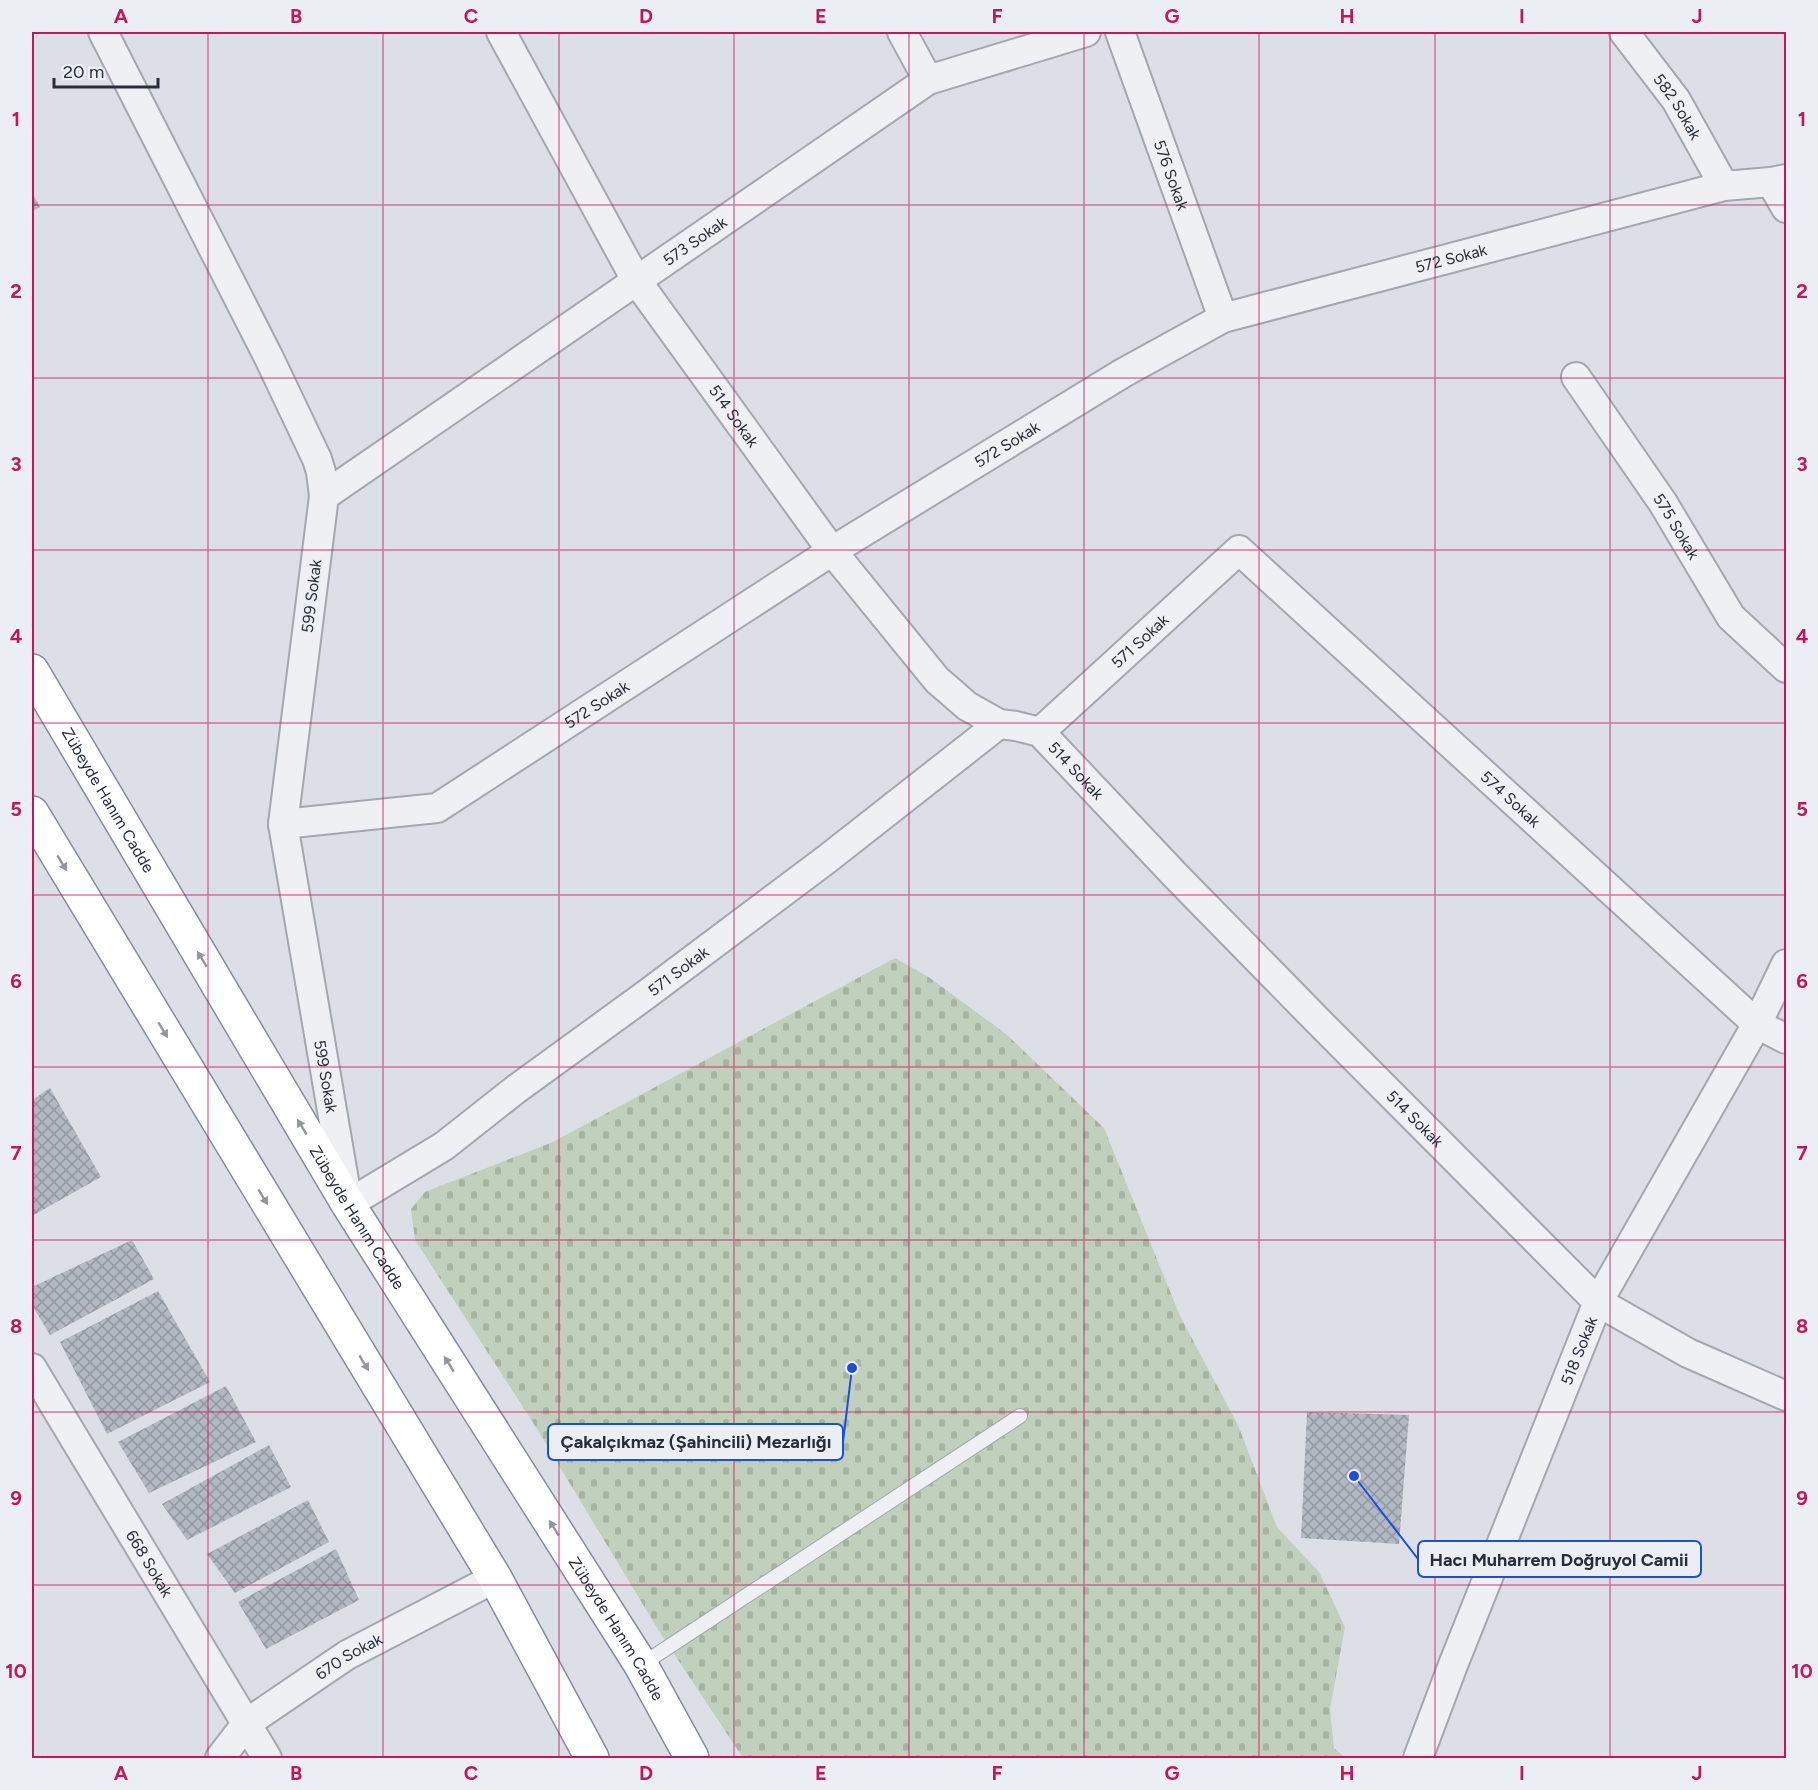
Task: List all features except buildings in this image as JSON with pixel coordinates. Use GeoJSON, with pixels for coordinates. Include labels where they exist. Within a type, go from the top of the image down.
{"type":"FeatureCollection","features":[{"type":"Feature","properties":{"kind":"highway","name":"Zübeyde Hanım Cadde"},"geometry":{"type":"LineString","coordinates":[[32,671],[348,1204],[641,1665],[692,1758]]}},
{"type":"Feature","properties":{"kind":"highway"},"geometry":{"type":"LineString","coordinates":[[32,813],[495,1578],[592,1758]]}},
{"type":"Feature","properties":{"kind":"street","name":"599 Sokak"},"geometry":{"type":"LineString","coordinates":[[103,32],[274,368],[321,472],[324,496],[283,824],[348,1204]]}},
{"type":"Feature","properties":{"kind":"street","name":"514 Sokak"},"geometry":{"type":"LineString","coordinates":[[501,32],[636,280],[832,551],[937,680],[967,706],[999,724],[1040,732],[1175,875],[1598,1302],[1688,1353],[1786,1395]]}},
{"type":"Feature","properties":{"kind":"street"},"geometry":{"type":"LineString","coordinates":[[902,32],[928,80]]}},
{"type":"Feature","properties":{"kind":"street","name":"573 Sokak"},"geometry":{"type":"LineString","coordinates":[[324,496],[928,80],[1086,32]]}},
{"type":"Feature","properties":{"kind":"street","name":"576 Sokak"},"geometry":{"type":"LineString","coordinates":[[1120,32],[1223,318]]}},
{"type":"Feature","properties":{"kind":"street","name":"582 Sokak"},"geometry":{"type":"LineString","coordinates":[[1624,32],[1676,100],[1724,186]]}},
{"type":"Feature","properties":{"kind":"street"},"geometry":{"type":"LineString","coordinates":[[1779,181],[1786,208]]}},
{"type":"Feature","properties":{"kind":"street","name":"572 Sokak"},"geometry":{"type":"LineString","coordinates":[[283,824],[437,808],[832,551],[1123,373],[1223,318],[1724,186],[1779,181]]}},
{"type":"Feature","properties":{"kind":"street","name":"575 Sokak"},"geometry":{"type":"LineString","coordinates":[[1576,377],[1663,503],[1731,617],[1786,668]]}},
{"type":"Feature","properties":{"kind":"street","name":"571 Sokak"},"geometry":{"type":"LineString","coordinates":[[1040,732],[1239,550]]}},
{"type":"Feature","properties":{"kind":"street","name":"574 Sokak"},"geometry":{"type":"LineString","coordinates":[[1239,550],[1756,1024],[1786,1039]]}},
{"type":"Feature","properties":{"kind":"street","name":"571 Sokak"},"geometry":{"type":"LineString","coordinates":[[348,1204],[444,1146],[515,1090],[827,859],[999,724]]}},
{"type":"Feature","properties":{"kind":"street","name":"518 Sokak"},"geometry":{"type":"LineString","coordinates":[[1418,1758],[1598,1302],[1756,1024],[1786,964]]}},
{"type":"Feature","properties":{"kind":"street","name":"668 Sokak"},"geometry":{"type":"LineString","coordinates":[[32,1368],[267,1758]]}},
{"type":"Feature","properties":{"kind":"street","name":"670 Sokak"},"geometry":{"type":"LineString","coordinates":[[220,1758],[247,1724],[347,1655],[495,1578]]}},
{"type":"Feature","properties":{"kind":"lane"},"geometry":{"type":"LineString","coordinates":[[641,1665],[1020,1416]]}},
{"type":"Feature","properties":{"kind":"green space"},"geometry":{"type":"Polygon","coordinates":[[[895,958],[930,978],[1006,1034],[1104,1128],[1180,1316],[1238,1425],[1277,1527],[1319,1572],[1345,1627],[1330,1709],[1334,1748],[1346,1758],[743,1758],[659,1631],[532,1421],[415,1240],[411,1209],[425,1192],[553,1142],[895,958]]]}},
{"type":"Feature","properties":{"kind":"place","name":"Çakalçıkmaz (Şahincili) Mezarlığı"},"geometry":{"type":"Point","coordinates":[852,1368]}},
{"type":"Feature","properties":{"kind":"place","name":"Hacı Muharrem Doğruyol Camii"},"geometry":{"type":"Point","coordinates":[1354,1476]}}]}
